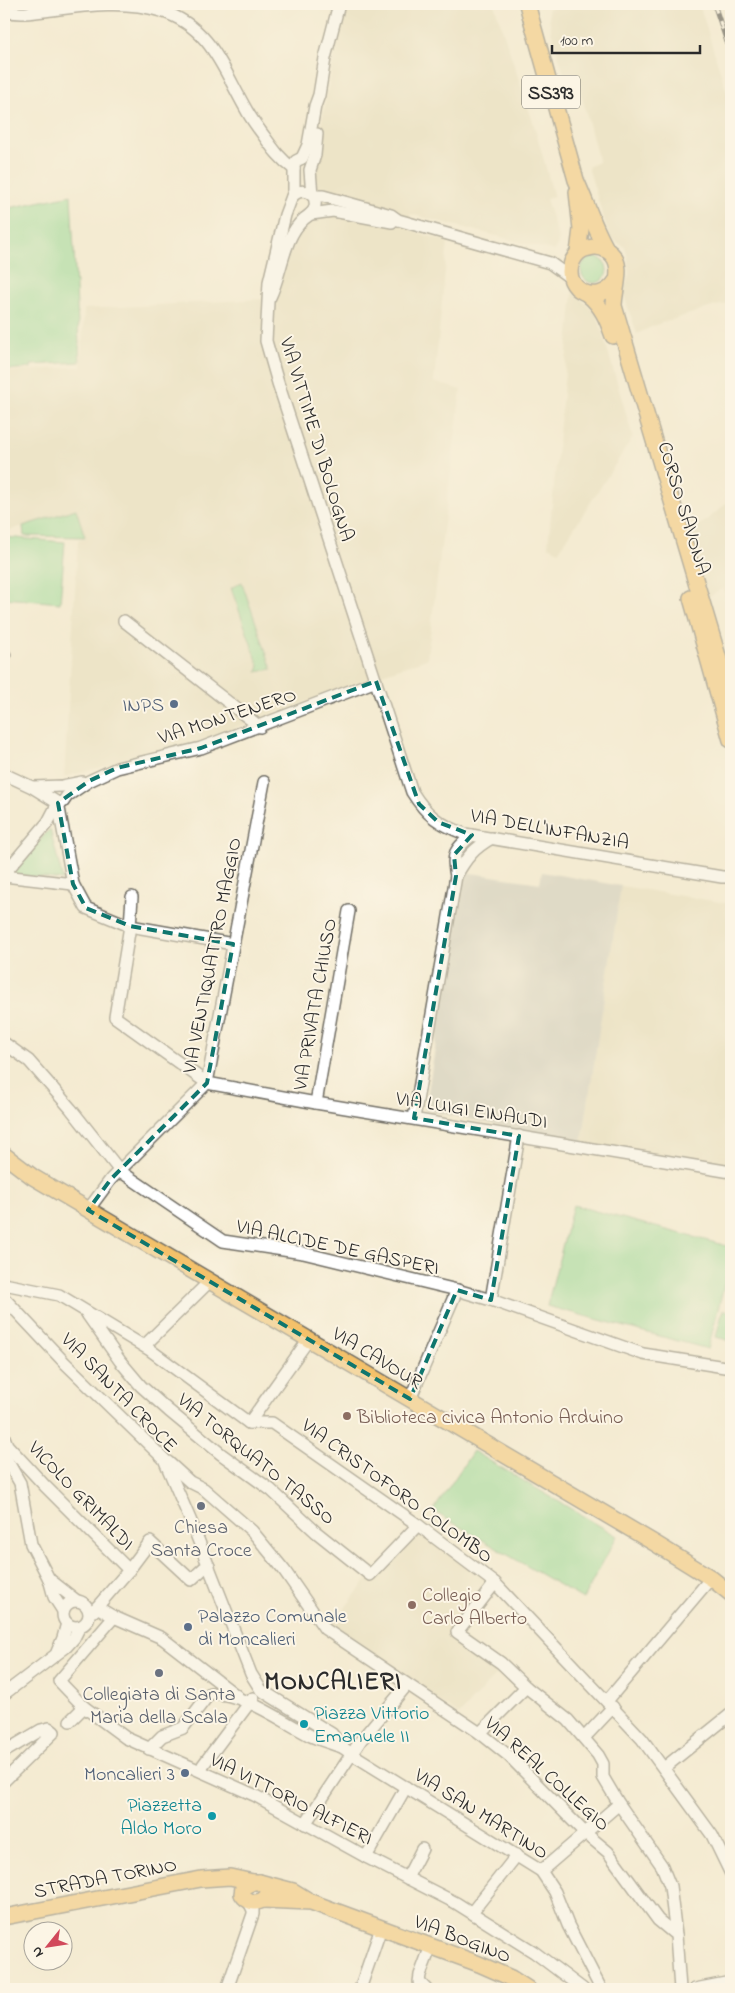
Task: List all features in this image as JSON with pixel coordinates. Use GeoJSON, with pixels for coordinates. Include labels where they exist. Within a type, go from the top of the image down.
{"type":"FeatureCollection","features":[{"type":"Feature","properties":{"kind":"main road","name":"SS393"},"geometry":{"type":"LineString","coordinates":[[527,4],[576,180],[588,206],[597,234],[607,250]]}},
{"type":"Feature","properties":{"kind":"main road","name":"SS393"},"geometry":{"type":"LineString","coordinates":[[576,180],[581,229],[576,255]]}},
{"type":"Feature","properties":{"kind":"main road"},"geometry":{"type":"LineString","coordinates":[[589,248],[607,250],[616,260],[618,274],[616,281],[604,293],[593,295],[580,291],[570,272],[576,255],[589,248]]}},
{"type":"Feature","properties":{"kind":"main road","name":"CORSO SAVONA"},"geometry":{"type":"LineString","coordinates":[[616,281],[614,306],[731,700]]}},
{"type":"Feature","properties":{"kind":"main road","name":"CORSO SAVONA"},"geometry":{"type":"LineString","coordinates":[[587,294],[598,304],[607,317],[619,352],[731,740]]}},
{"type":"Feature","properties":{"kind":"main road","name":"VIA CAVOUR"},"geometry":{"type":"LineString","coordinates":[[4,1154],[33,1177],[648,1539],[731,1593]]}},
{"type":"Feature","properties":{"kind":"main road","name":"STRADA TORINO"},"geometry":{"type":"LineString","coordinates":[[4,1917],[140,1889],[230,1877],[293,1891],[311,1902],[381,1928]]}},
{"type":"Feature","properties":{"kind":"main road","name":"STRADA TORINO"},"geometry":{"type":"LineString","coordinates":[[214,1879],[237,1888],[254,1899],[311,1902]]}},
{"type":"Feature","properties":{"kind":"main road"},"geometry":{"type":"LineString","coordinates":[[256,1882],[268,1890],[269,1894],[254,1899],[243,1887],[256,1882]]}},
{"type":"Feature","properties":{"kind":"main road","name":"VIA BOGINO"},"geometry":{"type":"LineString","coordinates":[[381,1928],[496,1971],[528,1989]]}},
{"type":"Feature","properties":{"kind":"street"},"geometry":{"type":"LineString","coordinates":[[4,11],[21,13],[96,4],[136,4],[184,20],[212,47],[225,67],[246,110],[265,137],[302,165],[316,206],[296,226],[278,282],[270,299]]}},
{"type":"Feature","properties":{"kind":"street"},"geometry":{"type":"LineString","coordinates":[[302,165],[316,151],[320,106],[319,95],[325,58],[339,4]]}},
{"type":"Feature","properties":{"kind":"street","name":"VIA VITTIME DI BOLOGNA"},"geometry":{"type":"LineString","coordinates":[[302,165],[285,215],[269,282],[270,299],[266,341],[376,681]]}},
{"type":"Feature","properties":{"kind":"street"},"geometry":{"type":"LineString","coordinates":[[398,220],[391,222],[332,211],[302,217],[292,210],[291,200],[300,191],[382,212],[398,220],[550,263],[572,279]]}},
{"type":"Feature","properties":{"kind":"street"},"geometry":{"type":"LineString","coordinates":[[550,263],[576,255]]}},
{"type":"Feature","properties":{"kind":"street"},"geometry":{"type":"LineString","coordinates":[[124,621],[260,727]]}},
{"type":"Feature","properties":{"kind":"street","name":"VIA MONTENERO"},"geometry":{"type":"LineString","coordinates":[[59,794],[117,768],[201,748],[376,681]]}},
{"type":"Feature","properties":{"kind":"street","name":"VIA DELL'INFANZIA"},"geometry":{"type":"LineString","coordinates":[[376,681],[412,792],[419,804],[438,822],[465,834],[728,879]]}},
{"type":"Feature","properties":{"kind":"street"},"geometry":{"type":"LineString","coordinates":[[4,774],[32,787],[59,794]]}},
{"type":"Feature","properties":{"kind":"street","name":"VIA VENTIQUATTRO MAGGIO"},"geometry":{"type":"LineString","coordinates":[[88,1210],[96,1197],[120,1171],[208,1083],[264,782]]}},
{"type":"Feature","properties":{"kind":"street"},"geometry":{"type":"LineString","coordinates":[[4,875],[48,822],[59,794]]}},
{"type":"Feature","properties":{"kind":"street"},"geometry":{"type":"LineString","coordinates":[[59,794],[73,884],[86,908],[130,926],[234,944]]}},
{"type":"Feature","properties":{"kind":"street"},"geometry":{"type":"LineString","coordinates":[[456,876],[452,862],[454,855],[460,846],[472,835]]}},
{"type":"Feature","properties":{"kind":"street"},"geometry":{"type":"LineString","coordinates":[[414,1118],[456,876],[476,847],[492,838]]}},
{"type":"Feature","properties":{"kind":"street"},"geometry":{"type":"LineString","coordinates":[[4,875],[73,884]]}},
{"type":"Feature","properties":{"kind":"street"},"geometry":{"type":"LineString","coordinates":[[132,897],[130,926],[115,1017],[208,1083]]}},
{"type":"Feature","properties":{"kind":"street","name":"VIA PRIVATA CHIUSO"},"geometry":{"type":"LineString","coordinates":[[316,1103],[349,911]]}},
{"type":"Feature","properties":{"kind":"street","name":"VIA ALCIDE DE GASPERI"},"geometry":{"type":"LineString","coordinates":[[4,1043],[29,1061],[71,1109],[120,1171],[223,1241],[303,1253],[457,1290],[491,1300],[643,1354],[731,1368]]}},
{"type":"Feature","properties":{"kind":"street","name":"VIA LUIGI EINAUDI"},"geometry":{"type":"LineString","coordinates":[[208,1083],[316,1103],[731,1172]]}},
{"type":"Feature","properties":{"kind":"street"},"geometry":{"type":"LineString","coordinates":[[491,1300],[519,1136]]}},
{"type":"Feature","properties":{"kind":"street"},"geometry":{"type":"LineString","coordinates":[[144,1346],[209,1282]]}},
{"type":"Feature","properties":{"kind":"street"},"geometry":{"type":"LineString","coordinates":[[4,1284],[59,1295],[144,1346],[250,1423],[310,1339]]}},
{"type":"Feature","properties":{"kind":"street"},"geometry":{"type":"LineString","coordinates":[[410,1399],[457,1290]]}},
{"type":"Feature","properties":{"kind":"street","name":"VIA SANTA CROCE"},"geometry":{"type":"LineString","coordinates":[[4,1298],[65,1363],[164,1459],[209,1566],[251,1674],[260,1690]]}},
{"type":"Feature","properties":{"kind":"street","name":"VIA TORQUATO TASSO"},"geometry":{"type":"LineString","coordinates":[[84,1310],[120,1361],[141,1386],[220,1454],[271,1490],[316,1532],[370,1574],[418,1525]]}},
{"type":"Feature","properties":{"kind":"street","name":"VIA CRISTOFORO COLOMBO"},"geometry":{"type":"LineString","coordinates":[[250,1423],[272,1423],[418,1525],[495,1583],[642,1739],[712,1835],[731,1874]]}},
{"type":"Feature","properties":{"kind":"street"},"geometry":{"type":"LineString","coordinates":[[5,1446],[20,1484],[31,1544],[49,1579],[54,1597],[63,1611],[64,1620],[70,1626],[79,1628]]}},
{"type":"Feature","properties":{"kind":"street","name":"VICOLO GRIMALDI"},"geometry":{"type":"LineString","coordinates":[[5,1446],[129,1570]]}},
{"type":"Feature","properties":{"kind":"street","name":"VIA REAL COLLEGIO"},"geometry":{"type":"LineString","coordinates":[[164,1459],[190,1482],[204,1489],[252,1532],[284,1570],[325,1629],[480,1733],[509,1756],[584,1832],[608,1852],[658,1920],[676,1935]]}},
{"type":"Feature","properties":{"kind":"street"},"geometry":{"type":"LineString","coordinates":[[4,1694],[66,1647],[74,1638],[79,1628],[89,1620],[94,1609],[129,1570],[150,1542],[191,1580],[209,1566]]}},
{"type":"Feature","properties":{"kind":"street"},"geometry":{"type":"LineString","coordinates":[[584,1738],[710,1578]]}},
{"type":"Feature","properties":{"kind":"street"},"geometry":{"type":"LineString","coordinates":[[49,1579],[76,1601],[162,1638],[245,1701]]}},
{"type":"Feature","properties":{"kind":"street"},"geometry":{"type":"LineString","coordinates":[[495,1583],[457,1632],[501,1663],[568,1720],[598,1755],[603,1764],[603,1777],[619,1804],[662,1866],[670,1886],[680,1989]]}},
{"type":"Feature","properties":{"kind":"street"},"geometry":{"type":"LineString","coordinates":[[63,1611],[68,1604],[76,1601]]}},
{"type":"Feature","properties":{"kind":"street","name":"VIA VITTORIO ALFIERI"},"geometry":{"type":"LineString","coordinates":[[114,1617],[59,1681],[84,1707],[126,1738],[254,1795],[366,1857],[472,1912],[534,1952],[583,1989]]}},
{"type":"Feature","properties":{"kind":"street"},"geometry":{"type":"LineString","coordinates":[[55,1654],[60,1648],[67,1623]]}},
{"type":"Feature","properties":{"kind":"street"},"geometry":{"type":"LineString","coordinates":[[305,1824],[361,1740],[407,1685]]}},
{"type":"Feature","properties":{"kind":"street"},"geometry":{"type":"LineString","coordinates":[[480,1733],[526,1686]]}},
{"type":"Feature","properties":{"kind":"street"},"geometry":{"type":"LineString","coordinates":[[201,1771],[245,1701],[260,1690],[332,1734],[342,1746]]}},
{"type":"Feature","properties":{"kind":"street"},"geometry":{"type":"LineString","coordinates":[[149,1749],[162,1736],[183,1728],[210,1693],[226,1694],[245,1701],[312,1736],[342,1746]]}},
{"type":"Feature","properties":{"kind":"street"},"geometry":{"type":"LineString","coordinates":[[4,1781],[84,1707]]}},
{"type":"Feature","properties":{"kind":"street"},"geometry":{"type":"LineString","coordinates":[[664,1768],[731,1714]]}},
{"type":"Feature","properties":{"kind":"street"},"geometry":{"type":"LineString","coordinates":[[4,1752],[41,1730],[62,1726]]}},
{"type":"Feature","properties":{"kind":"street","name":"VIA SAN MARTINO"},"geometry":{"type":"LineString","coordinates":[[342,1746],[541,1871],[555,1892],[568,1925],[602,1989]]}},
{"type":"Feature","properties":{"kind":"street"},"geometry":{"type":"LineString","coordinates":[[366,1857],[406,1787]]}},
{"type":"Feature","properties":{"kind":"street"},"geometry":{"type":"LineString","coordinates":[[541,1871],[584,1832],[619,1804]]}},
{"type":"Feature","properties":{"kind":"street"},"geometry":{"type":"LineString","coordinates":[[407,1878],[422,1850]]}},
{"type":"Feature","properties":{"kind":"street"},"geometry":{"type":"LineString","coordinates":[[472,1912],[517,1855]]}},
{"type":"Feature","properties":{"kind":"street"},"geometry":{"type":"LineString","coordinates":[[227,1989],[251,1921],[257,1914],[254,1899]]}},
{"type":"Feature","properties":{"kind":"street"},"geometry":{"type":"LineString","coordinates":[[360,1989],[381,1928]]}},
{"type":"Feature","properties":{"kind":"street"},"geometry":{"type":"LineString","coordinates":[[426,1989],[419,1982],[431,1946]]}},
{"type":"Feature","properties":{"kind":"street"},"geometry":{"type":"LineString","coordinates":[[695,1989],[731,1982]]}},
{"type":"Feature","properties":{"kind":"highlighted area"},"geometry":{"type":"Polygon","coordinates":[[[376,681],[419,804],[438,822],[472,835],[454,855],[456,876],[414,1118],[519,1136],[491,1300],[457,1290],[410,1399],[88,1210],[111,1179],[207,1083],[233,944],[130,926],[86,908],[73,884],[58,803],[89,781],[117,768],[201,748],[376,681]]]}},
{"type":"Feature","properties":{"kind":"shaded area"},"geometry":{"type":"Polygon","coordinates":[[[348,4],[494,4],[534,125],[554,197],[546,199],[559,239],[555,251],[410,214],[410,230],[448,242],[434,382],[461,390],[427,659],[367,679],[192,744],[64,777],[78,540],[86,539],[76,509],[4,532],[4,372],[81,367],[84,309],[262,299],[284,266],[297,237],[315,217],[317,146],[341,20],[348,4]]]}},
{"type":"Feature","properties":{"kind":"shaded area"},"geometry":{"type":"Polygon","coordinates":[[[562,4],[699,4],[731,105],[731,304],[715,306],[655,325],[637,334],[623,293],[629,275],[625,247],[610,238],[588,167],[599,162],[577,78],[565,78],[551,30],[548,9],[562,4]]]}},
{"type":"Feature","properties":{"kind":"shaded area"},"geometry":{"type":"Polygon","coordinates":[[[573,292],[597,314],[633,437],[559,551],[548,546],[573,292]]]}},
{"type":"Feature","properties":{"kind":"shaded area"},"geometry":{"type":"Polygon","coordinates":[[[731,500],[731,616],[723,588],[708,598],[688,531],[704,522],[731,500]]]}},
{"type":"Feature","properties":{"kind":"shaded area"},"geometry":{"type":"Polygon","coordinates":[[[464,872],[540,883],[542,872],[621,886],[582,1143],[425,1110],[464,872]]]}},
{"type":"Feature","properties":{"kind":"shaded area"},"geometry":{"type":"Polygon","coordinates":[[[621,886],[731,904],[731,1169],[582,1143],[621,886]]]}},
{"type":"Feature","properties":{"kind":"shaded area","name":"Collegio Carlo Alberto"},"geometry":{"type":"Polygon","coordinates":[[[416,1530],[492,1584],[455,1632],[502,1668],[459,1715],[331,1626],[372,1573],[416,1530]]]}},
{"type":"Feature","properties":{"kind":"green space"},"geometry":{"type":"Polygon","coordinates":[[[71,195],[80,362],[31,365],[31,368],[4,370],[4,209],[71,195]]]}},
{"type":"Feature","properties":{"kind":"green space"},"geometry":{"type":"Polygon","coordinates":[[[594,257],[603,261],[607,270],[603,279],[594,283],[585,279],[581,270],[585,261],[594,257]]]}},
{"type":"Feature","properties":{"kind":"green space"},"geometry":{"type":"Polygon","coordinates":[[[76,509],[85,537],[24,536],[23,526],[76,509]]]}},
{"type":"Feature","properties":{"kind":"green space"},"geometry":{"type":"Polygon","coordinates":[[[4,537],[65,542],[60,603],[4,598],[4,537]]]}},
{"type":"Feature","properties":{"kind":"green space"},"geometry":{"type":"Polygon","coordinates":[[[242,582],[272,669],[257,672],[259,666],[231,588],[242,582]]]}},
{"type":"Feature","properties":{"kind":"green space"},"geometry":{"type":"Polygon","coordinates":[[[50,829],[63,880],[8,874],[50,829]]]}},
{"type":"Feature","properties":{"kind":"green space"},"geometry":{"type":"Polygon","coordinates":[[[573,1205],[731,1247],[731,1258],[708,1349],[547,1306],[573,1205]]]}},
{"type":"Feature","properties":{"kind":"green space"},"geometry":{"type":"Polygon","coordinates":[[[723,1310],[731,1312],[731,1341],[716,1337],[723,1310]]]}},
{"type":"Feature","properties":{"kind":"green space"},"geometry":{"type":"Polygon","coordinates":[[[473,1451],[617,1536],[583,1599],[433,1511],[473,1451]]]}},
{"type":"Feature","properties":{"kind":"railway"},"geometry":{"type":"LineString","coordinates":[[714,4],[731,54]]}},
{"type":"Feature","properties":{"kind":"place","name":"INPS"},"geometry":{"type":"Point","coordinates":[174,704]}},
{"type":"Feature","properties":{"kind":"place","name":"Biblioteca civica Antonio Arduino"},"geometry":{"type":"Point","coordinates":[347,1416]}},
{"type":"Feature","properties":{"kind":"place","name":"Chiesa Santa Croce"},"geometry":{"type":"Point","coordinates":[201,1506]}},
{"type":"Feature","properties":{"kind":"place","name":"Collegio Carlo Alberto"},"geometry":{"type":"Point","coordinates":[412,1605]}},
{"type":"Feature","properties":{"kind":"place","name":"Palazzo Comunale di Moncalieri"},"geometry":{"type":"Point","coordinates":[188,1627]}},
{"type":"Feature","properties":{"kind":"place","name":"Collegiata di Santa Maria della Scala"},"geometry":{"type":"Point","coordinates":[159,1673]}},
{"type":"Feature","properties":{"kind":"place","name":"Piazza Vittorio Emanuele II"},"geometry":{"type":"Point","coordinates":[304,1724]}},
{"type":"Feature","properties":{"kind":"place","name":"Moncalieri 3"},"geometry":{"type":"Point","coordinates":[185,1773]}},
{"type":"Feature","properties":{"kind":"place","name":"Piazzetta Aldo Moro"},"geometry":{"type":"Point","coordinates":[212,1816]}},
{"type":"Feature","properties":{"kind":"district","name":"MONCALIERI"},"geometry":{"type":"Point","coordinates":[333,1680]}}]}
